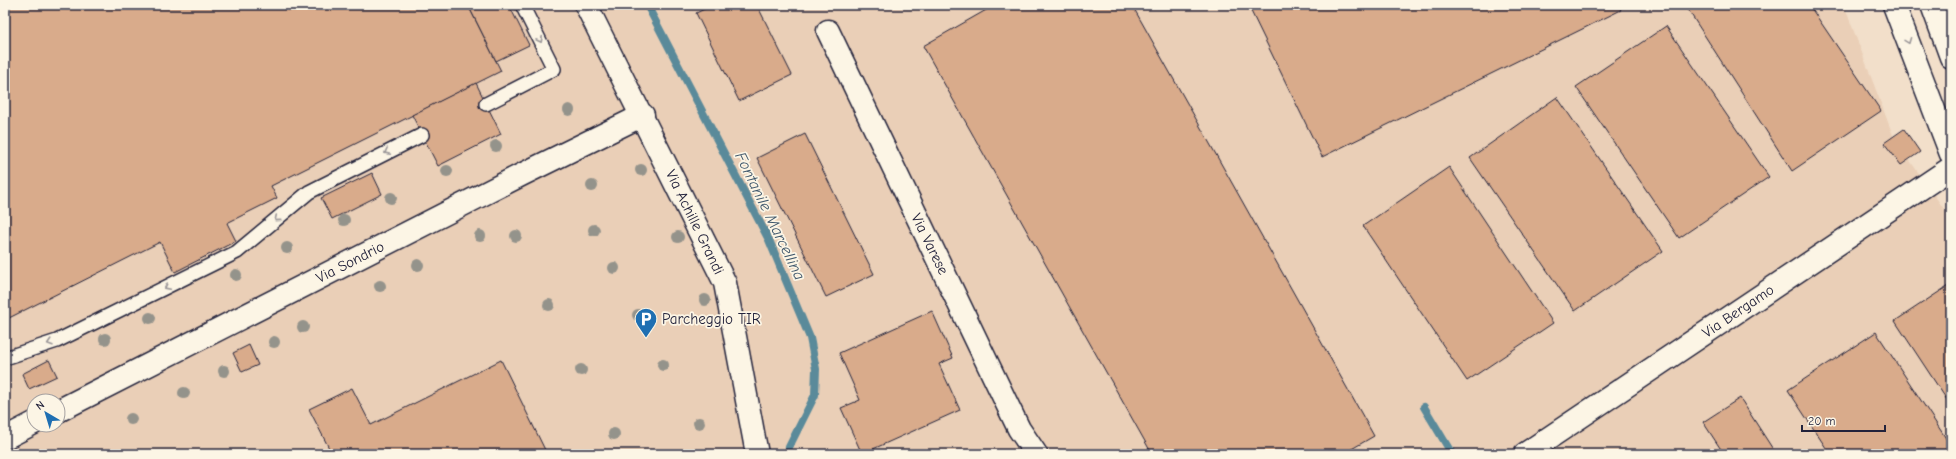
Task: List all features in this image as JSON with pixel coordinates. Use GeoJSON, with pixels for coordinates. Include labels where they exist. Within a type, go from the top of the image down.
{"type":"FeatureCollection","features":[{"type":"Feature","properties":{"kind":"street","name":"Via Achille Grandi"},"geometry":{"type":"LineString","coordinates":[[586,5],[643,115],[725,282],[758,454]]}},
{"type":"Feature","properties":{"kind":"street"},"geometry":{"type":"LineString","coordinates":[[1894,5],[1951,154]]}},
{"type":"Feature","properties":{"kind":"street"},"geometry":{"type":"LineString","coordinates":[[1932,5],[1951,57]]}},
{"type":"Feature","properties":{"kind":"street","name":"Via Varese"},"geometry":{"type":"LineString","coordinates":[[828,31],[1019,429],[1036,454]]}},
{"type":"Feature","properties":{"kind":"street","name":"Via Sondrio"},"geometry":{"type":"LineString","coordinates":[[66,407],[523,174],[643,115]]}},
{"type":"Feature","properties":{"kind":"street","name":"Via Bergamo"},"geometry":{"type":"LineString","coordinates":[[1525,454],[1951,168]]}},
{"type":"Feature","properties":{"kind":"street"},"geometry":{"type":"LineString","coordinates":[[5,438],[26,428]]}},
{"type":"Feature","properties":{"kind":"lane"},"geometry":{"type":"LineString","coordinates":[[486,104],[554,69],[522,5]]}},
{"type":"Feature","properties":{"kind":"lane"},"geometry":{"type":"LineString","coordinates":[[5,358],[57,341],[237,252],[309,192],[422,134]]}},
{"type":"Feature","properties":{"kind":"shaded area"},"geometry":{"type":"Polygon","coordinates":[[[5,5],[1844,5],[1894,138],[1951,219],[1951,454],[5,454],[5,5]]]}},
{"type":"Feature","properties":{"kind":"building"},"geometry":{"type":"Polygon","coordinates":[[[5,5],[468,5],[501,71],[271,186],[277,198],[227,223],[236,241],[175,272],[160,242],[5,320],[5,5]]]}},
{"type":"Feature","properties":{"kind":"building"},"geometry":{"type":"Polygon","coordinates":[[[468,5],[509,5],[529,45],[496,61],[468,5]]]}},
{"type":"Feature","properties":{"kind":"building"},"geometry":{"type":"Polygon","coordinates":[[[713,5],[757,5],[792,75],[739,101],[696,13],[713,5]]]}},
{"type":"Feature","properties":{"kind":"building"},"geometry":{"type":"Polygon","coordinates":[[[995,5],[1132,5],[1374,436],[1343,454],[1152,454],[923,46],[995,5]]]}},
{"type":"Feature","properties":{"kind":"building"},"geometry":{"type":"Polygon","coordinates":[[[1248,5],[1618,5],[1621,10],[1322,157],[1248,5]]]}},
{"type":"Feature","properties":{"kind":"building"},"geometry":{"type":"Polygon","coordinates":[[[1685,5],[1809,5],[1881,111],[1792,171],[1685,5]]]}},
{"type":"Feature","properties":{"kind":"building"},"geometry":{"type":"Polygon","coordinates":[[[1666,26],[1769,177],[1679,238],[1576,87],[1666,26]]]}},
{"type":"Feature","properties":{"kind":"building"},"geometry":{"type":"Polygon","coordinates":[[[476,83],[501,134],[438,166],[412,115],[476,83]]]}},
{"type":"Feature","properties":{"kind":"building"},"geometry":{"type":"Polygon","coordinates":[[[1557,97],[1663,251],[1575,311],[1470,158],[1557,97]]]}},
{"type":"Feature","properties":{"kind":"building"},"geometry":{"type":"Polygon","coordinates":[[[1904,129],[1920,152],[1901,165],[1884,143],[1904,129]]]}},
{"type":"Feature","properties":{"kind":"building"},"geometry":{"type":"Polygon","coordinates":[[[805,134],[874,274],[826,297],[757,158],[805,134]]]}},
{"type":"Feature","properties":{"kind":"building"},"geometry":{"type":"Polygon","coordinates":[[[1449,167],[1553,323],[1467,381],[1363,226],[1449,167]]]}},
{"type":"Feature","properties":{"kind":"building"},"geometry":{"type":"Polygon","coordinates":[[[372,173],[382,194],[332,219],[321,198],[372,173]]]}},
{"type":"Feature","properties":{"kind":"building"},"geometry":{"type":"Polygon","coordinates":[[[1951,284],[1951,406],[1895,321],[1951,284]]]}},
{"type":"Feature","properties":{"kind":"building"},"geometry":{"type":"Polygon","coordinates":[[[932,311],[953,358],[939,364],[960,410],[862,454],[841,408],[860,400],[839,353],[932,311]]]}},
{"type":"Feature","properties":{"kind":"building"},"geometry":{"type":"Polygon","coordinates":[[[1876,332],[1951,446],[1951,454],[1830,454],[1788,390],[1876,332]]]}},
{"type":"Feature","properties":{"kind":"building"},"geometry":{"type":"Polygon","coordinates":[[[249,345],[258,365],[242,372],[233,353],[249,345]]]}},
{"type":"Feature","properties":{"kind":"building"},"geometry":{"type":"Polygon","coordinates":[[[49,360],[57,376],[29,389],[22,374],[49,360]]]}},
{"type":"Feature","properties":{"kind":"building"},"geometry":{"type":"Polygon","coordinates":[[[501,360],[547,454],[332,454],[309,409],[352,388],[371,425],[501,360]]]}},
{"type":"Feature","properties":{"kind":"building"},"geometry":{"type":"Polygon","coordinates":[[[1740,398],[1776,454],[1724,454],[1703,422],[1740,398]]]}},
{"type":"Feature","properties":{"kind":"waterway","name":"Fontanile Marcellina"},"geometry":{"type":"LineString","coordinates":[[647,5],[769,240],[810,338],[816,369],[815,395],[789,447]]}},
{"type":"Feature","properties":{"kind":"waterway"},"geometry":{"type":"LineString","coordinates":[[1424,407],[1452,454]]}},
{"type":"Feature","properties":{"kind":"place","name":"Parcheggio TIR"},"geometry":{"type":"Point","coordinates":[646,338]}}]}
